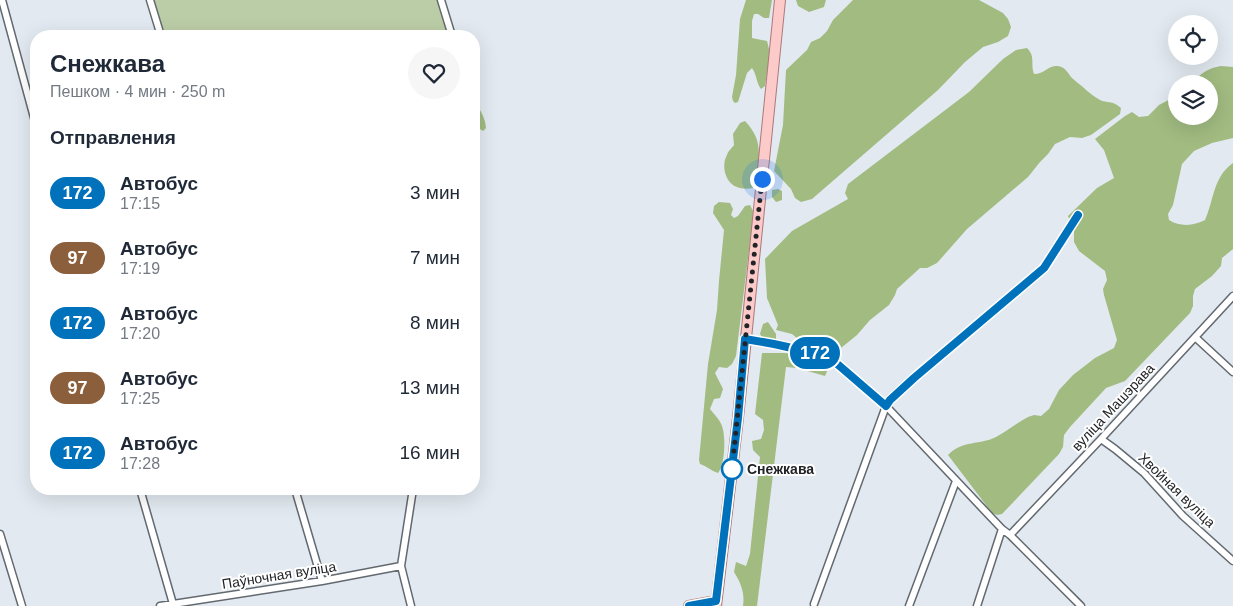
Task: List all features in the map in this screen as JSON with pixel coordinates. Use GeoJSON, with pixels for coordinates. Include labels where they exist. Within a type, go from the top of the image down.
{"type":"FeatureCollection","features":[{"type":"Feature","properties":{"kind":"main road"},"geometry":{"type":"LineString","coordinates":[[689,606],[716,604],[738,418],[780,0]]}},
{"type":"Feature","properties":{"kind":"street"},"geometry":{"type":"LineString","coordinates":[[2,0],[30,103]]}},
{"type":"Feature","properties":{"kind":"street"},"geometry":{"type":"LineString","coordinates":[[150,0],[159,30]]}},
{"type":"Feature","properties":{"kind":"street"},"geometry":{"type":"LineString","coordinates":[[441,0],[450,30]]}},
{"type":"Feature","properties":{"kind":"street"},"geometry":{"type":"LineString","coordinates":[[814,604],[886,406],[890,400],[1044,268],[1078,215]]}},
{"type":"Feature","properties":{"kind":"street","name":"вуліца Машэрава"},"geometry":{"type":"LineString","coordinates":[[1010,536],[1233,296]]}},
{"type":"Feature","properties":{"kind":"street"},"geometry":{"type":"LineString","coordinates":[[1195,337],[1233,372]]}},
{"type":"Feature","properties":{"kind":"street"},"geometry":{"type":"LineString","coordinates":[[745,339],[828,356],[886,406],[1002,529],[1081,606]]}},
{"type":"Feature","properties":{"kind":"street","name":"Хвойная вуліца"},"geometry":{"type":"LineString","coordinates":[[1101,439],[1144,473],[1183,516],[1233,561]]}},
{"type":"Feature","properties":{"kind":"street"},"geometry":{"type":"LineString","coordinates":[[909,606],[956,481]]}},
{"type":"Feature","properties":{"kind":"street"},"geometry":{"type":"LineString","coordinates":[[142,495],[173,604]]}},
{"type":"Feature","properties":{"kind":"street"},"geometry":{"type":"LineString","coordinates":[[297,495],[322,581]]}},
{"type":"Feature","properties":{"kind":"street"},"geometry":{"type":"LineString","coordinates":[[411,606],[401,566],[412,495]]}},
{"type":"Feature","properties":{"kind":"street"},"geometry":{"type":"LineString","coordinates":[[977,606],[1002,529]]}},
{"type":"Feature","properties":{"kind":"street"},"geometry":{"type":"LineString","coordinates":[[0,534],[22,606]]}},
{"type":"Feature","properties":{"kind":"street","name":"Паўночная вуліца"},"geometry":{"type":"LineString","coordinates":[[160,606],[322,581],[401,566]]}},
{"type":"Feature","properties":{"kind":"green space"},"geometry":{"type":"Polygon","coordinates":[[[150,0],[441,0],[450,30],[159,30],[150,0]]]}},
{"type":"Feature","properties":{"kind":"green space"},"geometry":{"type":"Polygon","coordinates":[[[746,0],[772,0],[769,18],[754,14],[752,21],[752,38],[767,41],[770,53],[765,86],[761,89],[752,68],[747,73],[738,102],[735,103],[732,97],[736,75],[740,19],[746,0]]]}},
{"type":"Feature","properties":{"kind":"green space"},"geometry":{"type":"Polygon","coordinates":[[[796,0],[826,0],[824,7],[809,12],[798,6],[796,0]]]}},
{"type":"Feature","properties":{"kind":"green space"},"geometry":{"type":"Polygon","coordinates":[[[853,0],[979,0],[1003,13],[1011,27],[1008,36],[983,47],[965,62],[938,90],[812,199],[801,202],[795,198],[791,189],[774,171],[783,125],[786,70],[807,50],[811,42],[820,38],[827,31],[833,20],[853,0]]]}},
{"type":"Feature","properties":{"kind":"green space"},"geometry":{"type":"Polygon","coordinates":[[[1027,48],[1031,54],[1034,74],[1041,73],[1055,66],[1061,67],[1100,100],[1113,103],[1121,108],[1120,114],[1091,135],[1082,138],[1070,137],[1055,144],[1028,177],[967,229],[937,263],[927,268],[920,268],[897,289],[889,305],[836,352],[828,354],[818,352],[792,334],[776,330],[778,325],[767,298],[765,259],[792,231],[848,199],[845,193],[848,184],[969,92],[1003,59],[1016,50],[1027,48]]]}},
{"type":"Feature","properties":{"kind":"green space"},"geometry":{"type":"Polygon","coordinates":[[[1221,66],[1233,67],[1233,138],[1212,143],[1194,151],[1182,164],[1173,205],[1168,214],[1169,220],[1182,225],[1196,224],[1205,220],[1221,175],[1233,163],[1233,249],[1222,258],[1221,266],[1212,276],[1195,289],[1193,306],[1190,313],[1125,381],[1106,388],[1064,435],[1063,447],[1059,454],[1002,514],[992,513],[948,455],[959,447],[996,437],[1028,417],[1034,415],[1041,416],[1049,409],[1059,390],[1073,375],[1095,358],[1114,348],[1117,340],[1104,295],[1103,289],[1107,280],[1105,271],[1079,251],[1074,242],[1074,232],[1068,216],[1097,188],[1114,178],[1104,150],[1095,139],[1132,112],[1139,117],[1148,116],[1159,105],[1168,100],[1168,125],[1218,125],[1218,75],[1200,75],[1212,68],[1221,66]]]}},
{"type":"Feature","properties":{"kind":"green space"},"geometry":{"type":"Polygon","coordinates":[[[480,110],[486,128],[483,131],[480,129],[480,110]]]}},
{"type":"Feature","properties":{"kind":"green space"},"geometry":{"type":"Polygon","coordinates":[[[745,121],[754,132],[759,155],[755,183],[753,188],[747,189],[733,185],[727,178],[724,168],[728,152],[734,145],[733,134],[740,123],[745,121]]]}},
{"type":"Feature","properties":{"kind":"green space"},"geometry":{"type":"Polygon","coordinates":[[[778,189],[782,191],[782,200],[776,202],[772,197],[772,190],[778,189]]]}},
{"type":"Feature","properties":{"kind":"green space"},"geometry":{"type":"Polygon","coordinates":[[[719,202],[730,203],[733,209],[731,215],[734,218],[738,216],[745,206],[750,205],[753,211],[736,356],[732,364],[727,368],[719,367],[715,373],[723,389],[720,398],[714,399],[710,409],[721,424],[724,437],[723,457],[718,473],[700,464],[699,460],[708,364],[717,310],[724,230],[713,213],[714,206],[719,202]]]}},
{"type":"Feature","properties":{"kind":"green space"},"geometry":{"type":"Polygon","coordinates":[[[768,322],[776,334],[776,340],[763,339],[760,334],[763,324],[768,322]]]}},
{"type":"Feature","properties":{"kind":"green space"},"geometry":{"type":"Polygon","coordinates":[[[762,353],[817,356],[828,361],[829,365],[825,376],[786,367],[757,606],[743,606],[742,588],[734,572],[736,562],[746,566],[750,554],[760,457],[753,450],[752,441],[761,439],[764,430],[763,420],[755,414],[762,353]]]}},
{"type":"Feature","properties":{"kind":"bus line","name":"172"},"geometry":{"type":"LineString","coordinates":[[689,606],[716,601],[738,418],[745,339],[828,356],[886,406],[914,378],[1044,268],[1078,215]]}},
{"type":"Feature","properties":{"kind":"place","name":"Снежкава"},"geometry":{"type":"Point","coordinates":[732,469]}},
{"type":"Feature","properties":{"kind":"route"},"geometry":{"type":"LineString","coordinates":[[732,469],[762,179]]}}]}
